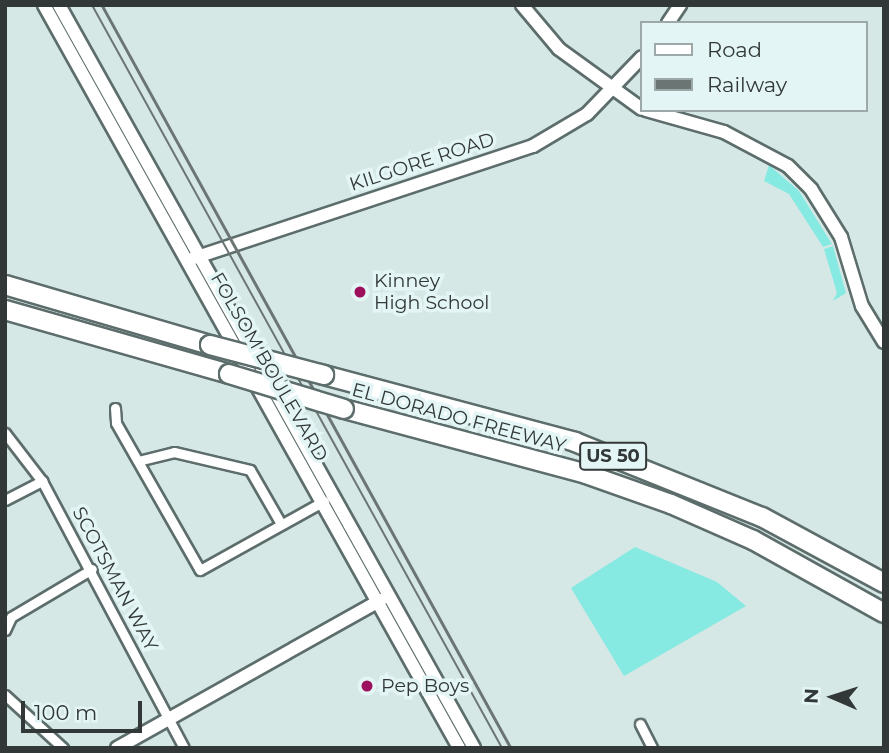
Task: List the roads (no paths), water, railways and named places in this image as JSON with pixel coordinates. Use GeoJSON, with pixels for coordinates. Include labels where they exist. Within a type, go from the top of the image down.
{"type":"FeatureCollection","features":[{"type":"Feature","properties":{"kind":"highway","name":"EL DORADO FREEWAY"},"geometry":{"type":"LineString","coordinates":[[5,285],[210,345],[575,442],[762,517],[884,583]]}},
{"type":"Feature","properties":{"kind":"highway","name":"EL DORADO FREEWAY"},"geometry":{"type":"LineString","coordinates":[[5,310],[344,408],[586,474],[671,504],[764,546],[884,613]]}},
{"type":"Feature","properties":{"kind":"main road"},"geometry":{"type":"LineString","coordinates":[[44,5],[54,24],[90,61]]}},
{"type":"Feature","properties":{"kind":"main road","name":"FOLSOM BOULEVARD"},"geometry":{"type":"LineString","coordinates":[[59,5],[193,258]]}},
{"type":"Feature","properties":{"kind":"main road"},"geometry":{"type":"LineString","coordinates":[[522,5],[559,49],[613,92],[640,107]]}},
{"type":"Feature","properties":{"kind":"main road"},"geometry":{"type":"LineString","coordinates":[[669,21],[680,5]]}},
{"type":"Feature","properties":{"kind":"main road","name":"FOLSOM BOULEVARD"},"geometry":{"type":"LineString","coordinates":[[66,38],[328,499],[459,748]]}},
{"type":"Feature","properties":{"kind":"main road","name":"KILGORE ROAD"},"geometry":{"type":"LineString","coordinates":[[193,258],[525,149],[587,114],[613,92],[640,59]]}},
{"type":"Feature","properties":{"kind":"main road"},"geometry":{"type":"LineString","coordinates":[[654,112],[747,141],[794,172],[841,237],[862,306],[884,342]]}},
{"type":"Feature","properties":{"kind":"main road"},"geometry":{"type":"LineString","coordinates":[[117,748],[382,599]]}},
{"type":"Feature","properties":{"kind":"main road","name":"FOLSOM BOULEVARD"},"geometry":{"type":"LineString","coordinates":[[382,599],[474,748]]}},
{"type":"Feature","properties":{"kind":"street"},"geometry":{"type":"LineString","coordinates":[[115,408],[138,461],[200,570],[328,499]]}},
{"type":"Feature","properties":{"kind":"street","name":"SCOTSMAN WAY"},"geometry":{"type":"LineString","coordinates":[[5,433],[42,481],[92,569],[184,748]]}},
{"type":"Feature","properties":{"kind":"street"},"geometry":{"type":"LineString","coordinates":[[138,461],[174,452],[250,470],[281,524]]}},
{"type":"Feature","properties":{"kind":"street"},"geometry":{"type":"LineString","coordinates":[[5,500],[42,481]]}},
{"type":"Feature","properties":{"kind":"street"},"geometry":{"type":"LineString","coordinates":[[5,630],[11,617],[92,569]]}},
{"type":"Feature","properties":{"kind":"street"},"geometry":{"type":"LineString","coordinates":[[5,695],[62,748]]}},
{"type":"Feature","properties":{"kind":"street"},"geometry":{"type":"LineString","coordinates":[[640,724],[652,748]]}},
{"type":"Feature","properties":{"kind":"tram line"},"geometry":{"type":"LineString","coordinates":[[92,5],[502,748]]}},
{"type":"Feature","properties":{"kind":"railway"},"geometry":{"type":"LineString","coordinates":[[102,5],[511,748]]}},
{"type":"Feature","properties":{"kind":"place","name":"Kinney High School"},"geometry":{"type":"Point","coordinates":[360,292]}},
{"type":"Feature","properties":{"kind":"place","name":"Pep Boys"},"geometry":{"type":"Point","coordinates":[367,686]}}]}
